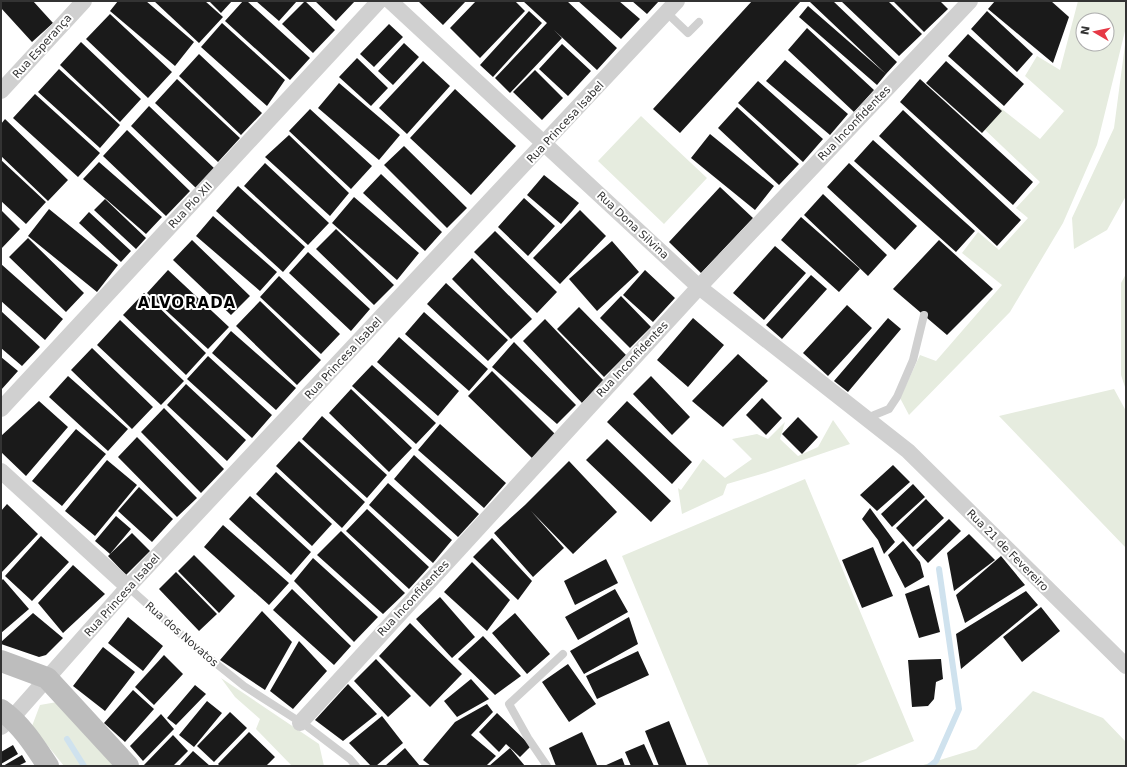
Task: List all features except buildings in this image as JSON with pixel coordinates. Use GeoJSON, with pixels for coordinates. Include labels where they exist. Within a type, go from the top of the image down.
{"type":"FeatureCollection","features":[{"type":"Feature","properties":{"kind":"street","name":"Rua Esperança"},"geometry":{"type":"LineString","coordinates":[[1,91],[84,1]]}},
{"type":"Feature","properties":{"kind":"street","name":"Rua Pio XII"},"geometry":{"type":"LineString","coordinates":[[1,409],[378,1]]}},
{"type":"Feature","properties":{"kind":"street","name":"Rua Dona Silvina"},"geometry":{"type":"LineString","coordinates":[[390,1],[699,286],[888,435]]}},
{"type":"Feature","properties":{"kind":"street","name":"Rua Inconfidentes"},"geometry":{"type":"LineString","coordinates":[[300,723],[699,286],[970,1]]}},
{"type":"Feature","properties":{"kind":"street","name":"Rua Princesa Isabel"},"geometry":{"type":"LineString","coordinates":[[5,718],[46,678],[128,587],[672,7]]}},
{"type":"Feature","properties":{"kind":"street","name":"Rua 21 de Fevereiro"},"geometry":{"type":"LineString","coordinates":[[888,435],[908,451],[1126,666]]}},
{"type":"Feature","properties":{"kind":"street","name":"Rua dos Novatos"},"geometry":{"type":"LineString","coordinates":[[1,472],[128,587]]}},
{"type":"Feature","properties":{"kind":"street"},"geometry":{"type":"LineString","coordinates":[[1,661],[46,678],[128,766]]}},
{"type":"Feature","properties":{"kind":"street"},"geometry":{"type":"LineString","coordinates":[[5,718],[34,745],[48,766]]}},
{"type":"Feature","properties":{"kind":"lane"},"geometry":{"type":"LineString","coordinates":[[672,7],[688,33],[699,22]]}},
{"type":"Feature","properties":{"kind":"lane"},"geometry":{"type":"LineString","coordinates":[[867,418],[889,409],[897,397],[913,360],[924,316]]}},
{"type":"Feature","properties":{"kind":"lane","name":"Rua dos Novatos"},"geometry":{"type":"LineString","coordinates":[[128,587],[193,645],[244,686],[300,723],[350,759],[356,766]]}},
{"type":"Feature","properties":{"kind":"lane"},"geometry":{"type":"LineString","coordinates":[[547,766],[528,738],[509,704],[563,654]]}},
{"type":"Feature","properties":{"kind":"shaded area"},"geometry":{"type":"Polygon","coordinates":[[[1078,1],[1126,1],[1126,27],[1097,145],[1063,223],[1010,312],[909,415],[900,398],[920,355],[936,361],[1002,285],[962,253],[978,232],[999,250],[1028,218],[1016,208],[1040,182],[982,127],[998,106],[1040,139],[1064,111],[1025,76],[1037,56],[1060,70],[1075,12],[1075,52],[1115,52],[1115,12],[1075,12],[1078,1]]]}},
{"type":"Feature","properties":{"kind":"shaded area"},"geometry":{"type":"Polygon","coordinates":[[[1126,37],[1126,196],[1107,230],[1074,249],[1072,218],[1114,128],[1126,37]]]}},
{"type":"Feature","properties":{"kind":"shaded area"},"geometry":{"type":"Polygon","coordinates":[[[641,116],[707,178],[664,224],[598,161],[641,116]]]}},
{"type":"Feature","properties":{"kind":"shaded area"},"geometry":{"type":"Polygon","coordinates":[[[1126,274],[1126,390],[1121,375],[1121,283],[1126,274]]]}},
{"type":"Feature","properties":{"kind":"shaded area"},"geometry":{"type":"Polygon","coordinates":[[[1114,389],[1126,411],[1126,548],[999,416],[1114,389]]]}},
{"type":"Feature","properties":{"kind":"shaded area"},"geometry":{"type":"Polygon","coordinates":[[[833,420],[850,444],[765,473],[727,484],[723,495],[682,514],[678,488],[681,490],[703,459],[725,478],[752,459],[732,439],[757,434],[768,439],[785,422],[780,439],[798,456],[818,447],[833,420]]]}},
{"type":"Feature","properties":{"kind":"shaded area"},"geometry":{"type":"Polygon","coordinates":[[[805,479],[914,741],[853,766],[709,766],[622,556],[805,479]]]}},
{"type":"Feature","properties":{"kind":"shaded area"},"geometry":{"type":"Polygon","coordinates":[[[221,678],[319,744],[324,766],[292,766],[256,729],[260,719],[235,697],[221,678]]]}},
{"type":"Feature","properties":{"kind":"shaded area"},"geometry":{"type":"Polygon","coordinates":[[[1033,691],[1103,718],[1126,742],[1126,766],[920,766],[976,749],[1033,691]]]}},
{"type":"Feature","properties":{"kind":"shaded area"},"geometry":{"type":"Polygon","coordinates":[[[57,702],[120,766],[64,766],[32,726],[40,705],[57,702]]]}},
{"type":"Feature","properties":{"kind":"waterway"},"geometry":{"type":"LineString","coordinates":[[930,766],[936,761],[959,709],[939,569]]}},
{"type":"Feature","properties":{"kind":"waterway"},"geometry":{"type":"LineString","coordinates":[[67,739],[84,766]]}},
{"type":"Feature","properties":{"kind":"district","name":"ALVORADA"},"geometry":{"type":"Point","coordinates":[187,303]}}]}
